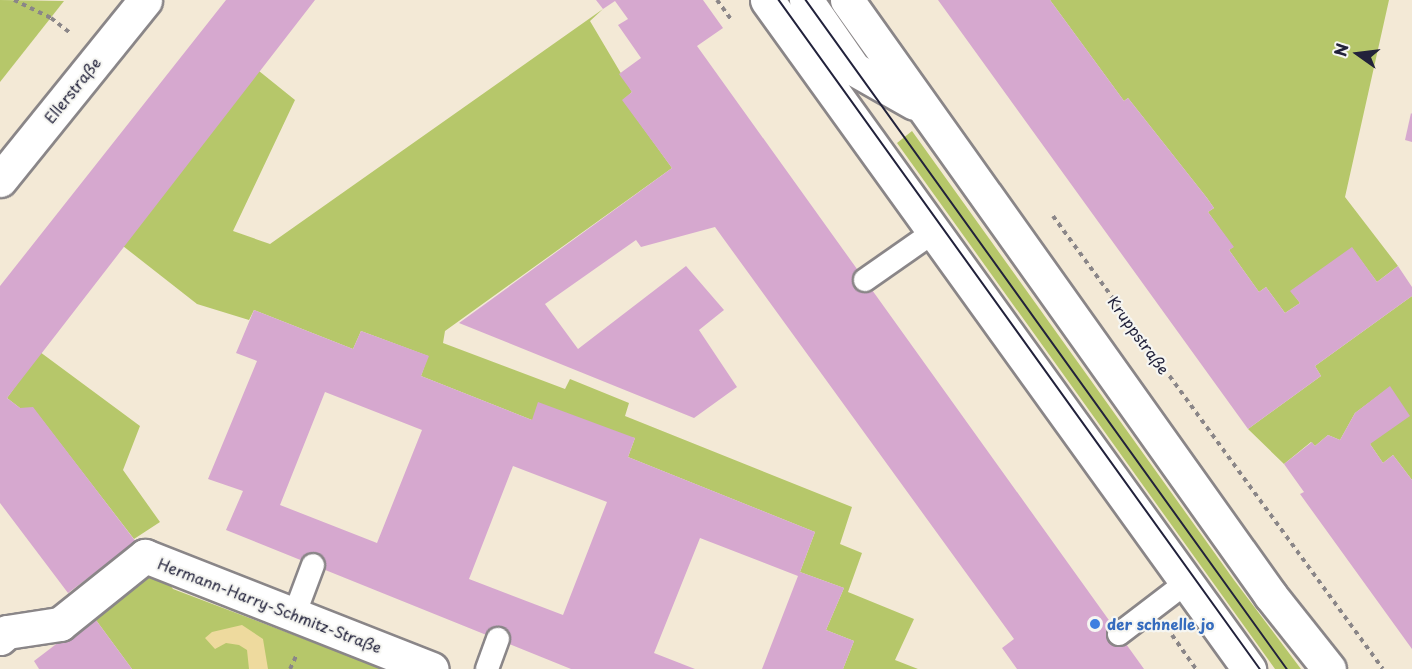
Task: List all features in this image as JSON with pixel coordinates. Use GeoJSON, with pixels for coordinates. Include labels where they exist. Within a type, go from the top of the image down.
{"type":"FeatureCollection","features":[{"type":"Feature","properties":{"kind":"main road","name":"Ellerstraße"},"geometry":{"type":"LineString","coordinates":[[0,180],[145,0]]}},
{"type":"Feature","properties":{"kind":"main road"},"geometry":{"type":"LineString","coordinates":[[767,0],[1249,669]]}},
{"type":"Feature","properties":{"kind":"main road"},"geometry":{"type":"LineString","coordinates":[[806,0],[854,69],[923,109]]}},
{"type":"Feature","properties":{"kind":"main road"},"geometry":{"type":"LineString","coordinates":[[846,0],[1270,596],[1329,669]]}},
{"type":"Feature","properties":{"kind":"main road","name":"Hermann-Harry-Schmitz-Straße"},"geometry":{"type":"LineString","coordinates":[[0,638],[8,632],[60,624],[145,556],[295,613],[424,667]]}},
{"type":"Feature","properties":{"kind":"lane"},"geometry":{"type":"LineString","coordinates":[[865,280],[935,231]]}},
{"type":"Feature","properties":{"kind":"lane"},"geometry":{"type":"LineString","coordinates":[[295,613],[313,566]]}},
{"type":"Feature","properties":{"kind":"lane"},"geometry":{"type":"LineString","coordinates":[[1119,634],[1187,582]]}},
{"type":"Feature","properties":{"kind":"lane"},"geometry":{"type":"LineString","coordinates":[[486,669],[498,639]]}},
{"type":"Feature","properties":{"kind":"path"},"geometry":{"type":"LineString","coordinates":[[14,0],[51,18],[99,57]]}},
{"type":"Feature","properties":{"kind":"path","name":"Kruppstraße"},"geometry":{"type":"LineString","coordinates":[[1048,209],[1383,669]]}},
{"type":"Feature","properties":{"kind":"green space"},"geometry":{"type":"Polygon","coordinates":[[[0,0],[64,1],[0,82],[0,0]]]}},
{"type":"Feature","properties":{"kind":"green space"},"geometry":{"type":"Polygon","coordinates":[[[1050,0],[1389,0],[1345,197],[1398,266],[1377,282],[1352,248],[1291,291],[1300,303],[1285,313],[1266,287],[1259,292],[1229,250],[1233,247],[1208,212],[1214,208],[1207,198],[1128,98],[1124,101],[1050,0]]]}},
{"type":"Feature","properties":{"kind":"green space"},"geometry":{"type":"Polygon","coordinates":[[[603,9],[590,21],[632,92],[623,100],[672,168],[445,331],[443,343],[565,389],[570,379],[629,403],[625,416],[852,507],[840,544],[862,553],[848,592],[914,619],[895,660],[918,669],[843,669],[854,641],[826,630],[844,588],[800,572],[815,532],[628,457],[635,438],[532,420],[421,376],[428,356],[361,331],[353,349],[254,310],[249,320],[197,304],[123,246],[259,71],[295,100],[233,231],[270,244],[603,9]]]}},
{"type":"Feature","properties":{"kind":"green space"},"geometry":{"type":"Polygon","coordinates":[[[912,131],[1234,580],[1301,669],[1275,669],[897,143],[912,131]]]}},
{"type":"Feature","properties":{"kind":"green space"},"geometry":{"type":"Polygon","coordinates":[[[1412,296],[1412,480],[1393,455],[1383,463],[1370,444],[1390,387],[1355,413],[1340,440],[1328,435],[1315,446],[1311,442],[1284,464],[1248,429],[1321,376],[1315,366],[1412,296]]]}},
{"type":"Feature","properties":{"kind":"green space"},"geometry":{"type":"Polygon","coordinates":[[[40,352],[140,426],[123,470],[160,522],[134,539],[33,408],[20,408],[7,398],[40,352]]]}},
{"type":"Feature","properties":{"kind":"green space"},"geometry":{"type":"Polygon","coordinates":[[[159,569],[173,589],[383,669],[132,669],[93,616],[159,569]]]}},
{"type":"Feature","properties":{"kind":"sand"},"geometry":{"type":"Polygon","coordinates":[[[242,625],[263,639],[268,669],[249,669],[247,650],[239,645],[226,643],[215,649],[205,638],[212,632],[242,625]]]}},
{"type":"Feature","properties":{"kind":"building"},"geometry":{"type":"Polygon","coordinates":[[[226,0],[315,0],[7,398],[20,408],[33,407],[136,542],[68,593],[0,503],[0,286],[226,0]]]}},
{"type":"Feature","properties":{"kind":"building"},"geometry":{"type":"Polygon","coordinates":[[[596,0],[703,0],[723,28],[697,46],[1144,669],[1017,669],[1002,648],[1014,639],[715,227],[641,247],[636,240],[545,304],[578,349],[686,266],[724,310],[699,330],[737,387],[694,418],[459,323],[672,168],[622,100],[632,92],[619,74],[641,58],[618,25],[628,19],[615,1],[603,9],[596,0]]]}},
{"type":"Feature","properties":{"kind":"building"},"geometry":{"type":"Polygon","coordinates":[[[938,0],[1050,0],[1124,101],[1128,98],[1207,198],[1214,208],[1208,212],[1234,247],[1229,250],[1259,292],[1266,287],[1285,313],[1300,303],[1290,291],[1352,247],[1377,282],[1398,266],[1412,287],[1412,296],[1315,366],[1321,376],[1248,429],[938,0]]]}},
{"type":"Feature","properties":{"kind":"building"},"geometry":{"type":"Polygon","coordinates":[[[1412,114],[1412,142],[1405,140],[1412,114]]]}},
{"type":"Feature","properties":{"kind":"building"},"geometry":{"type":"Polygon","coordinates":[[[254,310],[353,349],[361,331],[429,356],[421,376],[532,420],[538,402],[635,438],[628,457],[815,532],[800,572],[844,588],[826,630],[854,641],[843,669],[762,669],[798,576],[700,538],[654,653],[695,669],[571,669],[226,530],[243,491],[208,479],[257,361],[236,353],[254,310]],[[325,392],[280,505],[377,543],[422,430],[325,392]],[[513,466],[469,579],[563,615],[607,502],[513,466]]]}},
{"type":"Feature","properties":{"kind":"building"},"geometry":{"type":"Polygon","coordinates":[[[1390,386],[1410,416],[1370,444],[1383,463],[1393,455],[1412,480],[1412,649],[1300,494],[1304,492],[1284,464],[1312,442],[1315,446],[1328,435],[1340,440],[1355,413],[1390,386]]]}},
{"type":"Feature","properties":{"kind":"building"},"geometry":{"type":"Polygon","coordinates":[[[93,616],[132,669],[39,669],[34,661],[93,616]]]}},
{"type":"Feature","properties":{"kind":"tram line"},"geometry":{"type":"LineString","coordinates":[[779,0],[1260,669]]}},
{"type":"Feature","properties":{"kind":"tram line"},"geometry":{"type":"LineString","coordinates":[[806,0],[1287,669]]}},
{"type":"Feature","properties":{"kind":"place","name":"der schnelle jo"},"geometry":{"type":"Point","coordinates":[1095,624]}}]}
